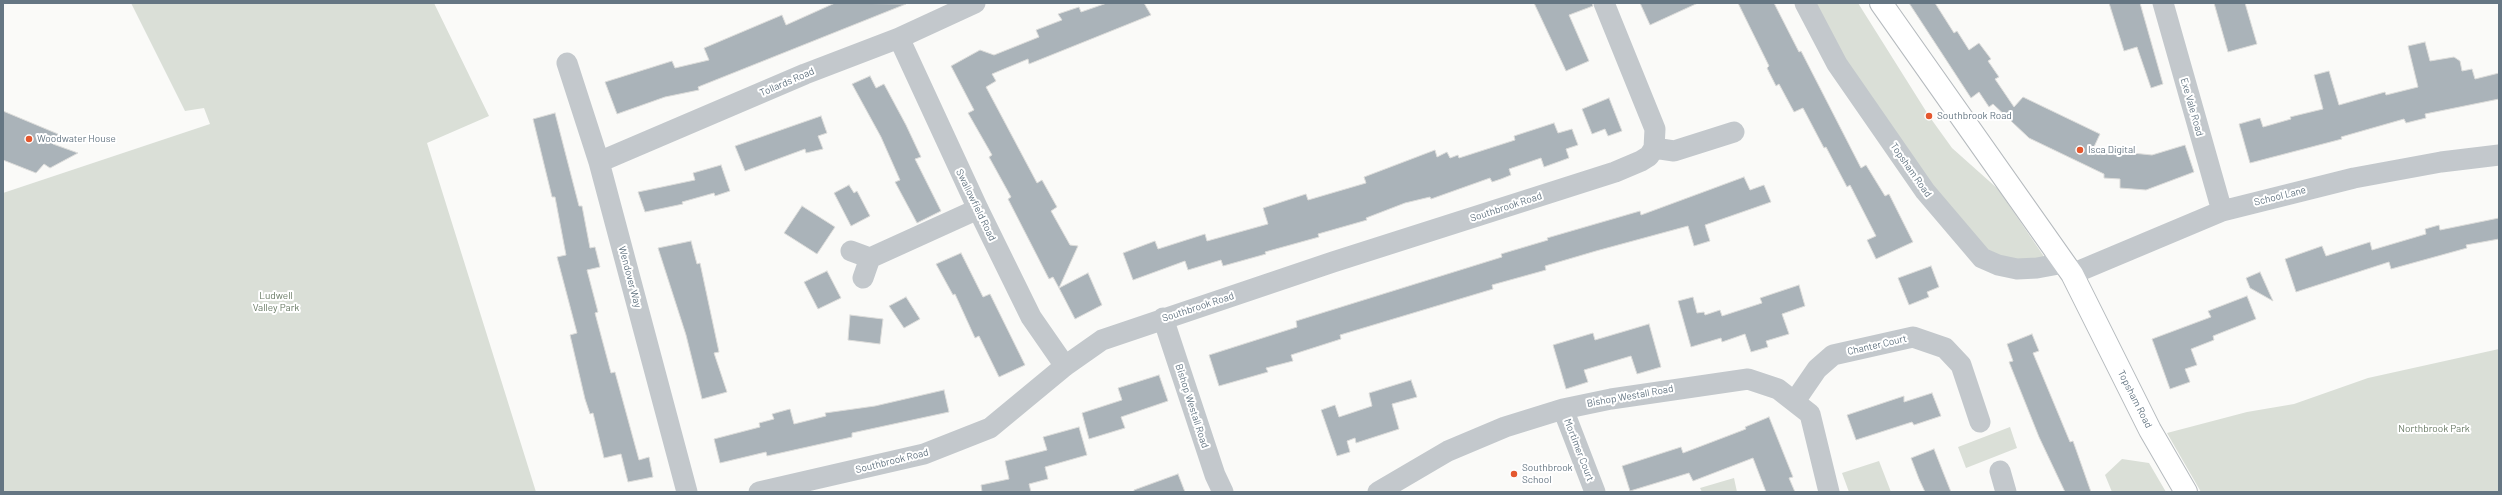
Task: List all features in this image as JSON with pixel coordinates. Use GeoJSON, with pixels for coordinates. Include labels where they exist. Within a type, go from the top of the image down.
{"type":"FeatureCollection","features":[{"type":"Feature","properties":{"kind":"main road","name":"Topsham Road"},"geometry":{"type":"LineString","coordinates":[[1881,3],[2068,268],[2150,430],[2186,492]]}},
{"type":"Feature","properties":{"kind":"street","name":"Tollards Road"},"geometry":{"type":"LineString","coordinates":[[599,162],[805,74],[899,38],[975,3]]}},
{"type":"Feature","properties":{"kind":"street"},"geometry":{"type":"LineString","coordinates":[[1604,3],[1655,129],[1654,148],[1674,151],[1734,132]]}},
{"type":"Feature","properties":{"kind":"street","name":"Topsham Road"},"geometry":{"type":"LineString","coordinates":[[1805,3],[1837,64],[1924,190],[1982,258],[1998,266],[2017,269],[2068,268]]}},
{"type":"Feature","properties":{"kind":"street","name":"Exe Vale Road"},"geometry":{"type":"LineString","coordinates":[[2163,3],[2222,211]]}},
{"type":"Feature","properties":{"kind":"street","name":"Swallowfield Road"},"geometry":{"type":"LineString","coordinates":[[899,38],[978,209],[1031,317],[1065,366]]}},
{"type":"Feature","properties":{"kind":"street","name":"Wendover Way"},"geometry":{"type":"LineString","coordinates":[[567,63],[599,162],[687,492]]}},
{"type":"Feature","properties":{"kind":"street","name":"Southbrook Road"},"geometry":{"type":"LineString","coordinates":[[758,492],[924,454],[982,431],[999,421],[1065,366],[1102,340],[1163,318],[1615,172],[1642,161],[1649,156],[1654,148]]}},
{"type":"Feature","properties":{"kind":"street","name":"School Lane"},"geometry":{"type":"LineString","coordinates":[[2068,268],[2222,211],[2354,178],[2441,162],[2499,155]]}},
{"type":"Feature","properties":{"kind":"street"},"geometry":{"type":"LineString","coordinates":[[851,251],[870,258],[978,209]]}},
{"type":"Feature","properties":{"kind":"street"},"geometry":{"type":"LineString","coordinates":[[863,278],[870,258]]}},
{"type":"Feature","properties":{"kind":"street","name":"Bishop Westall Road"},"geometry":{"type":"LineString","coordinates":[[1163,318],[1215,475],[1223,492]]}},
{"type":"Feature","properties":{"kind":"street","name":"Chanter Court"},"geometry":{"type":"LineString","coordinates":[[1795,401],[1817,369],[1833,355],[1913,337],[1944,348],[1961,365],[1980,422]]}},
{"type":"Feature","properties":{"kind":"street","name":"Bishop Westall Road"},"geometry":{"type":"LineString","coordinates":[[1378,492],[1448,451],[1505,427],[1563,409],[1619,397],[1748,379],[1778,389],[1810,414],[1829,492]]}},
{"type":"Feature","properties":{"kind":"street","name":"Mortimer Court"},"geometry":{"type":"LineString","coordinates":[[1563,409],[1595,492]]}},
{"type":"Feature","properties":{"kind":"street"},"geometry":{"type":"LineString","coordinates":[[2000,471],[2006,492]]}},
{"type":"Feature","properties":{"kind":"green space","name":"Ludwell Valley Park"},"geometry":{"type":"Polygon","coordinates":[[[131,3],[434,3],[489,116],[427,143],[536,492],[3,492],[3,193],[210,124],[204,108],[185,111],[131,3]]]}},
{"type":"Feature","properties":{"kind":"green space"},"geometry":{"type":"Polygon","coordinates":[[[1807,3],[1858,3],[1929,116],[1952,148],[1998,189],[2047,261],[1992,260],[1942,201],[1807,3]]]}},
{"type":"Feature","properties":{"kind":"green space","name":"Northbrook Park"},"geometry":{"type":"Polygon","coordinates":[[[2499,349],[2499,492],[2201,492],[2167,433],[2247,412],[2294,404],[2368,378],[2499,349]]]}},
{"type":"Feature","properties":{"kind":"green space"},"geometry":{"type":"Polygon","coordinates":[[[2010,427],[2017,448],[1966,468],[1958,447],[2010,427]]]}},
{"type":"Feature","properties":{"kind":"green space"},"geometry":{"type":"Polygon","coordinates":[[[2122,459],[2149,463],[2166,492],[2112,492],[2105,475],[2122,459]]]}},
{"type":"Feature","properties":{"kind":"green space"},"geometry":{"type":"Polygon","coordinates":[[[1879,461],[1891,492],[1849,492],[1842,473],[1879,461]]]}},
{"type":"Feature","properties":{"kind":"green space"},"geometry":{"type":"Polygon","coordinates":[[[1734,478],[1737,492],[1702,492],[1700,488],[1734,478]]]}},
{"type":"Feature","properties":{"kind":"building"},"geometry":{"type":"Polygon","coordinates":[[[835,3],[906,4],[698,87],[699,90],[665,97],[617,114],[605,82],[672,61],[675,68],[709,60],[704,48],[782,15],[786,25],[835,3]]]}},
{"type":"Feature","properties":{"kind":"building"},"geometry":{"type":"Polygon","coordinates":[[[1107,3],[1144,3],[1151,15],[1029,64],[1028,59],[992,74],[996,81],[986,87],[1037,183],[1042,180],[1057,207],[1051,211],[1070,245],[1078,246],[1059,288],[1053,277],[1049,279],[1008,199],[1011,197],[989,157],[992,155],[968,113],[974,110],[951,66],[980,50],[994,55],[1039,37],[1036,30],[1062,20],[1058,14],[1079,7],[1081,12],[1107,3]]]}},
{"type":"Feature","properties":{"kind":"building"},"geometry":{"type":"Polygon","coordinates":[[[1534,3],[1592,3],[1593,6],[1569,15],[1589,61],[1566,71],[1534,3]]]}},
{"type":"Feature","properties":{"kind":"building"},"geometry":{"type":"Polygon","coordinates":[[[1640,3],[1698,3],[1650,25],[1640,3]]]}},
{"type":"Feature","properties":{"kind":"building"},"geometry":{"type":"Polygon","coordinates":[[[1738,3],[1774,3],[1799,52],[1801,51],[1861,168],[1866,165],[1885,196],[1889,194],[1913,242],[1876,259],[1867,240],[1876,236],[1850,185],[1847,187],[1803,108],[1794,112],[1779,84],[1776,86],[1767,68],[1769,66],[1738,3]]]}},
{"type":"Feature","properties":{"kind":"building"},"geometry":{"type":"Polygon","coordinates":[[[1909,3],[1935,3],[1954,33],[1957,31],[1969,50],[1979,43],[1991,59],[1988,61],[1999,77],[1995,79],[2014,107],[2023,97],[2100,134],[2093,149],[2152,155],[2185,145],[2194,172],[2146,190],[2120,188],[2120,179],[2104,178],[2104,174],[2029,138],[1993,104],[1989,107],[1979,92],[1971,98],[1909,3]]]}},
{"type":"Feature","properties":{"kind":"building"},"geometry":{"type":"Polygon","coordinates":[[[2109,3],[2140,3],[2163,84],[2151,88],[2137,47],[2124,51],[2109,3]]]}},
{"type":"Feature","properties":{"kind":"building"},"geometry":{"type":"Polygon","coordinates":[[[2214,3],[2245,3],[2257,44],[2228,52],[2214,3]]]}},
{"type":"Feature","properties":{"kind":"building"},"geometry":{"type":"Polygon","coordinates":[[[2425,42],[2430,61],[2454,57],[2460,61],[2462,71],[2472,69],[2475,79],[2499,73],[2499,99],[2425,114],[2426,118],[2406,123],[2404,119],[2341,137],[2342,139],[2250,163],[2239,124],[2260,118],[2263,127],[2291,119],[2290,117],[2323,109],[2314,75],[2329,71],[2339,105],[2385,92],[2386,95],[2418,87],[2408,46],[2425,42]]]}},
{"type":"Feature","properties":{"kind":"building"},"geometry":{"type":"Polygon","coordinates":[[[870,76],[876,88],[884,84],[906,125],[921,157],[915,159],[941,211],[917,223],[895,182],[900,180],[881,137],[852,84],[870,76]]]}},
{"type":"Feature","properties":{"kind":"building"},"geometry":{"type":"Polygon","coordinates":[[[1609,98],[1622,131],[1608,136],[1605,129],[1592,134],[1582,109],[1609,98]]]}},
{"type":"Feature","properties":{"kind":"building","name":"Woodwater House"},"geometry":{"type":"Polygon","coordinates":[[[3,111],[58,134],[53,144],[78,153],[50,168],[44,164],[36,173],[3,160],[3,111]]]}},
{"type":"Feature","properties":{"kind":"building"},"geometry":{"type":"Polygon","coordinates":[[[555,113],[579,206],[582,206],[590,248],[595,247],[600,267],[587,270],[598,312],[595,313],[611,373],[615,372],[639,460],[649,457],[653,477],[628,482],[621,454],[604,458],[593,413],[590,414],[585,399],[570,335],[577,333],[557,257],[566,255],[555,197],[552,197],[533,119],[555,113]]]}},
{"type":"Feature","properties":{"kind":"building"},"geometry":{"type":"Polygon","coordinates":[[[821,116],[827,133],[818,136],[823,149],[806,153],[805,149],[745,171],[735,146],[821,116]]]}},
{"type":"Feature","properties":{"kind":"building"},"geometry":{"type":"Polygon","coordinates":[[[1554,123],[1558,133],[1572,129],[1578,145],[1566,149],[1569,158],[1544,167],[1541,158],[1509,169],[1511,175],[1501,179],[1492,182],[1490,178],[1431,199],[1430,197],[1405,203],[1366,218],[1367,220],[1318,234],[1319,237],[1265,252],[1266,254],[1223,266],[1221,260],[1188,270],[1185,261],[1133,280],[1123,253],[1155,241],[1158,249],[1205,234],[1207,241],[1268,224],[1263,208],[1306,194],[1308,200],[1366,183],[1364,177],[1435,150],[1437,157],[1447,152],[1450,158],[1458,155],[1459,158],[1515,140],[1514,136],[1554,123]]]}},
{"type":"Feature","properties":{"kind":"building"},"geometry":{"type":"Polygon","coordinates":[[[721,165],[730,191],[715,196],[714,193],[682,202],[683,204],[645,212],[638,192],[695,180],[693,173],[721,165]]]}},
{"type":"Feature","properties":{"kind":"building"},"geometry":{"type":"Polygon","coordinates":[[[1744,177],[1750,190],[1764,185],[1771,202],[1705,225],[1710,241],[1694,246],[1688,226],[1545,266],[1546,270],[1492,285],[1493,289],[1340,335],[1341,339],[1291,355],[1293,361],[1266,368],[1268,372],[1219,386],[1209,355],[1297,327],[1296,321],[1502,257],[1501,254],[1548,240],[1547,238],[1640,211],[1641,215],[1744,177]]]}},
{"type":"Feature","properties":{"kind":"building"},"geometry":{"type":"Polygon","coordinates":[[[849,185],[854,193],[857,191],[870,216],[851,226],[834,193],[849,185]]]}},
{"type":"Feature","properties":{"kind":"building"},"geometry":{"type":"Polygon","coordinates":[[[802,206],[835,227],[817,254],[784,233],[802,206]]]}},
{"type":"Feature","properties":{"kind":"building"},"geometry":{"type":"Polygon","coordinates":[[[2499,218],[2499,239],[2466,245],[2467,248],[2391,269],[2389,262],[2296,292],[2285,259],[2322,246],[2326,256],[2370,242],[2372,250],[2426,234],[2425,229],[2439,225],[2440,230],[2499,218]]]}},
{"type":"Feature","properties":{"kind":"building"},"geometry":{"type":"Polygon","coordinates":[[[691,241],[697,264],[700,263],[719,352],[714,353],[727,392],[702,399],[686,335],[658,248],[691,241]]]}},
{"type":"Feature","properties":{"kind":"building"},"geometry":{"type":"Polygon","coordinates":[[[961,253],[983,297],[990,294],[1025,365],[999,377],[979,336],[975,338],[955,294],[953,295],[936,264],[961,253]]]}},
{"type":"Feature","properties":{"kind":"building"},"geometry":{"type":"Polygon","coordinates":[[[1931,266],[1939,287],[1927,292],[1929,297],[1909,305],[1898,278],[1931,266]]]}},
{"type":"Feature","properties":{"kind":"building"},"geometry":{"type":"Polygon","coordinates":[[[827,271],[841,298],[818,309],[804,282],[827,271]]]}},
{"type":"Feature","properties":{"kind":"building"},"geometry":{"type":"Polygon","coordinates":[[[2260,272],[2273,301],[2250,288],[2246,278],[2260,272]]]}},
{"type":"Feature","properties":{"kind":"building"},"geometry":{"type":"Polygon","coordinates":[[[1088,273],[1102,305],[1075,319],[1059,288],[1088,273]]]}},
{"type":"Feature","properties":{"kind":"building"},"geometry":{"type":"Polygon","coordinates":[[[1799,285],[1805,306],[1782,314],[1789,334],[1766,341],[1768,347],[1751,352],[1745,334],[1722,342],[1721,338],[1691,347],[1678,301],[1693,297],[1697,313],[1704,312],[1705,315],[1720,310],[1722,316],[1762,303],[1760,298],[1799,285]]]}},
{"type":"Feature","properties":{"kind":"building"},"geometry":{"type":"Polygon","coordinates":[[[2247,296],[2256,319],[2213,336],[2214,340],[2191,349],[2197,365],[2185,369],[2190,382],[2170,389],[2152,339],[2211,317],[2208,311],[2247,296]]]}},
{"type":"Feature","properties":{"kind":"building"},"geometry":{"type":"Polygon","coordinates":[[[906,297],[920,319],[904,328],[889,306],[906,297]]]}},
{"type":"Feature","properties":{"kind":"building"},"geometry":{"type":"Polygon","coordinates":[[[850,315],[883,319],[880,344],[848,340],[850,315]]]}},
{"type":"Feature","properties":{"kind":"building"},"geometry":{"type":"Polygon","coordinates":[[[1649,324],[1661,367],[1637,374],[1631,356],[1584,370],[1588,382],[1566,389],[1553,345],[1593,333],[1595,340],[1649,324]]]}},
{"type":"Feature","properties":{"kind":"building"},"geometry":{"type":"Polygon","coordinates":[[[2032,334],[2039,351],[2033,353],[2070,442],[2073,441],[2091,492],[2065,492],[2039,437],[2009,362],[2013,361],[2007,344],[2032,334]]]}},
{"type":"Feature","properties":{"kind":"building"},"geometry":{"type":"Polygon","coordinates":[[[1159,375],[1168,401],[1121,417],[1125,428],[1089,439],[1082,413],[1122,400],[1118,388],[1159,375]]]}},
{"type":"Feature","properties":{"kind":"building"},"geometry":{"type":"Polygon","coordinates":[[[1411,380],[1417,397],[1392,404],[1399,429],[1356,443],[1355,438],[1347,441],[1350,452],[1337,456],[1321,410],[1335,405],[1339,417],[1372,406],[1369,393],[1411,380]]]}},
{"type":"Feature","properties":{"kind":"building"},"geometry":{"type":"Polygon","coordinates":[[[944,390],[949,412],[852,433],[852,437],[767,456],[766,452],[720,463],[714,439],[760,427],[759,423],[774,419],[772,414],[790,409],[794,424],[826,416],[825,413],[875,406],[944,390]]]}},
{"type":"Feature","properties":{"kind":"building"},"geometry":{"type":"Polygon","coordinates":[[[1932,393],[1941,416],[1914,425],[1912,422],[1856,440],[1847,415],[1904,396],[1904,402],[1932,393]]]}},
{"type":"Feature","properties":{"kind":"building"},"geometry":{"type":"Polygon","coordinates":[[[1769,417],[1793,477],[1789,478],[1795,492],[1766,492],[1753,458],[1693,481],[1689,473],[1630,491],[1622,466],[1681,447],[1683,453],[1746,429],[1745,427],[1769,417]]]}},
{"type":"Feature","properties":{"kind":"building"},"geometry":{"type":"Polygon","coordinates":[[[1079,427],[1087,455],[1045,467],[1048,479],[1029,484],[1031,492],[982,492],[981,485],[1009,479],[1005,461],[1047,450],[1043,437],[1079,427]]]}},
{"type":"Feature","properties":{"kind":"building"},"geometry":{"type":"Polygon","coordinates":[[[1934,449],[1951,492],[1925,492],[1919,479],[1911,458],[1934,449]]]}},
{"type":"Feature","properties":{"kind":"building"},"geometry":{"type":"Polygon","coordinates":[[[1178,474],[1185,492],[1134,492],[1134,490],[1178,474]]]}},
{"type":"Feature","properties":{"kind":"place","name":"Southbrook Road"},"geometry":{"type":"Point","coordinates":[1929,116]}},
{"type":"Feature","properties":{"kind":"place","name":"Woodwater House"},"geometry":{"type":"Point","coordinates":[29,139]}},
{"type":"Feature","properties":{"kind":"place","name":"Isca Digital"},"geometry":{"type":"Point","coordinates":[2080,150]}},
{"type":"Feature","properties":{"kind":"place","name":"Southbrook School"},"geometry":{"type":"Point","coordinates":[1514,474]}}]}
